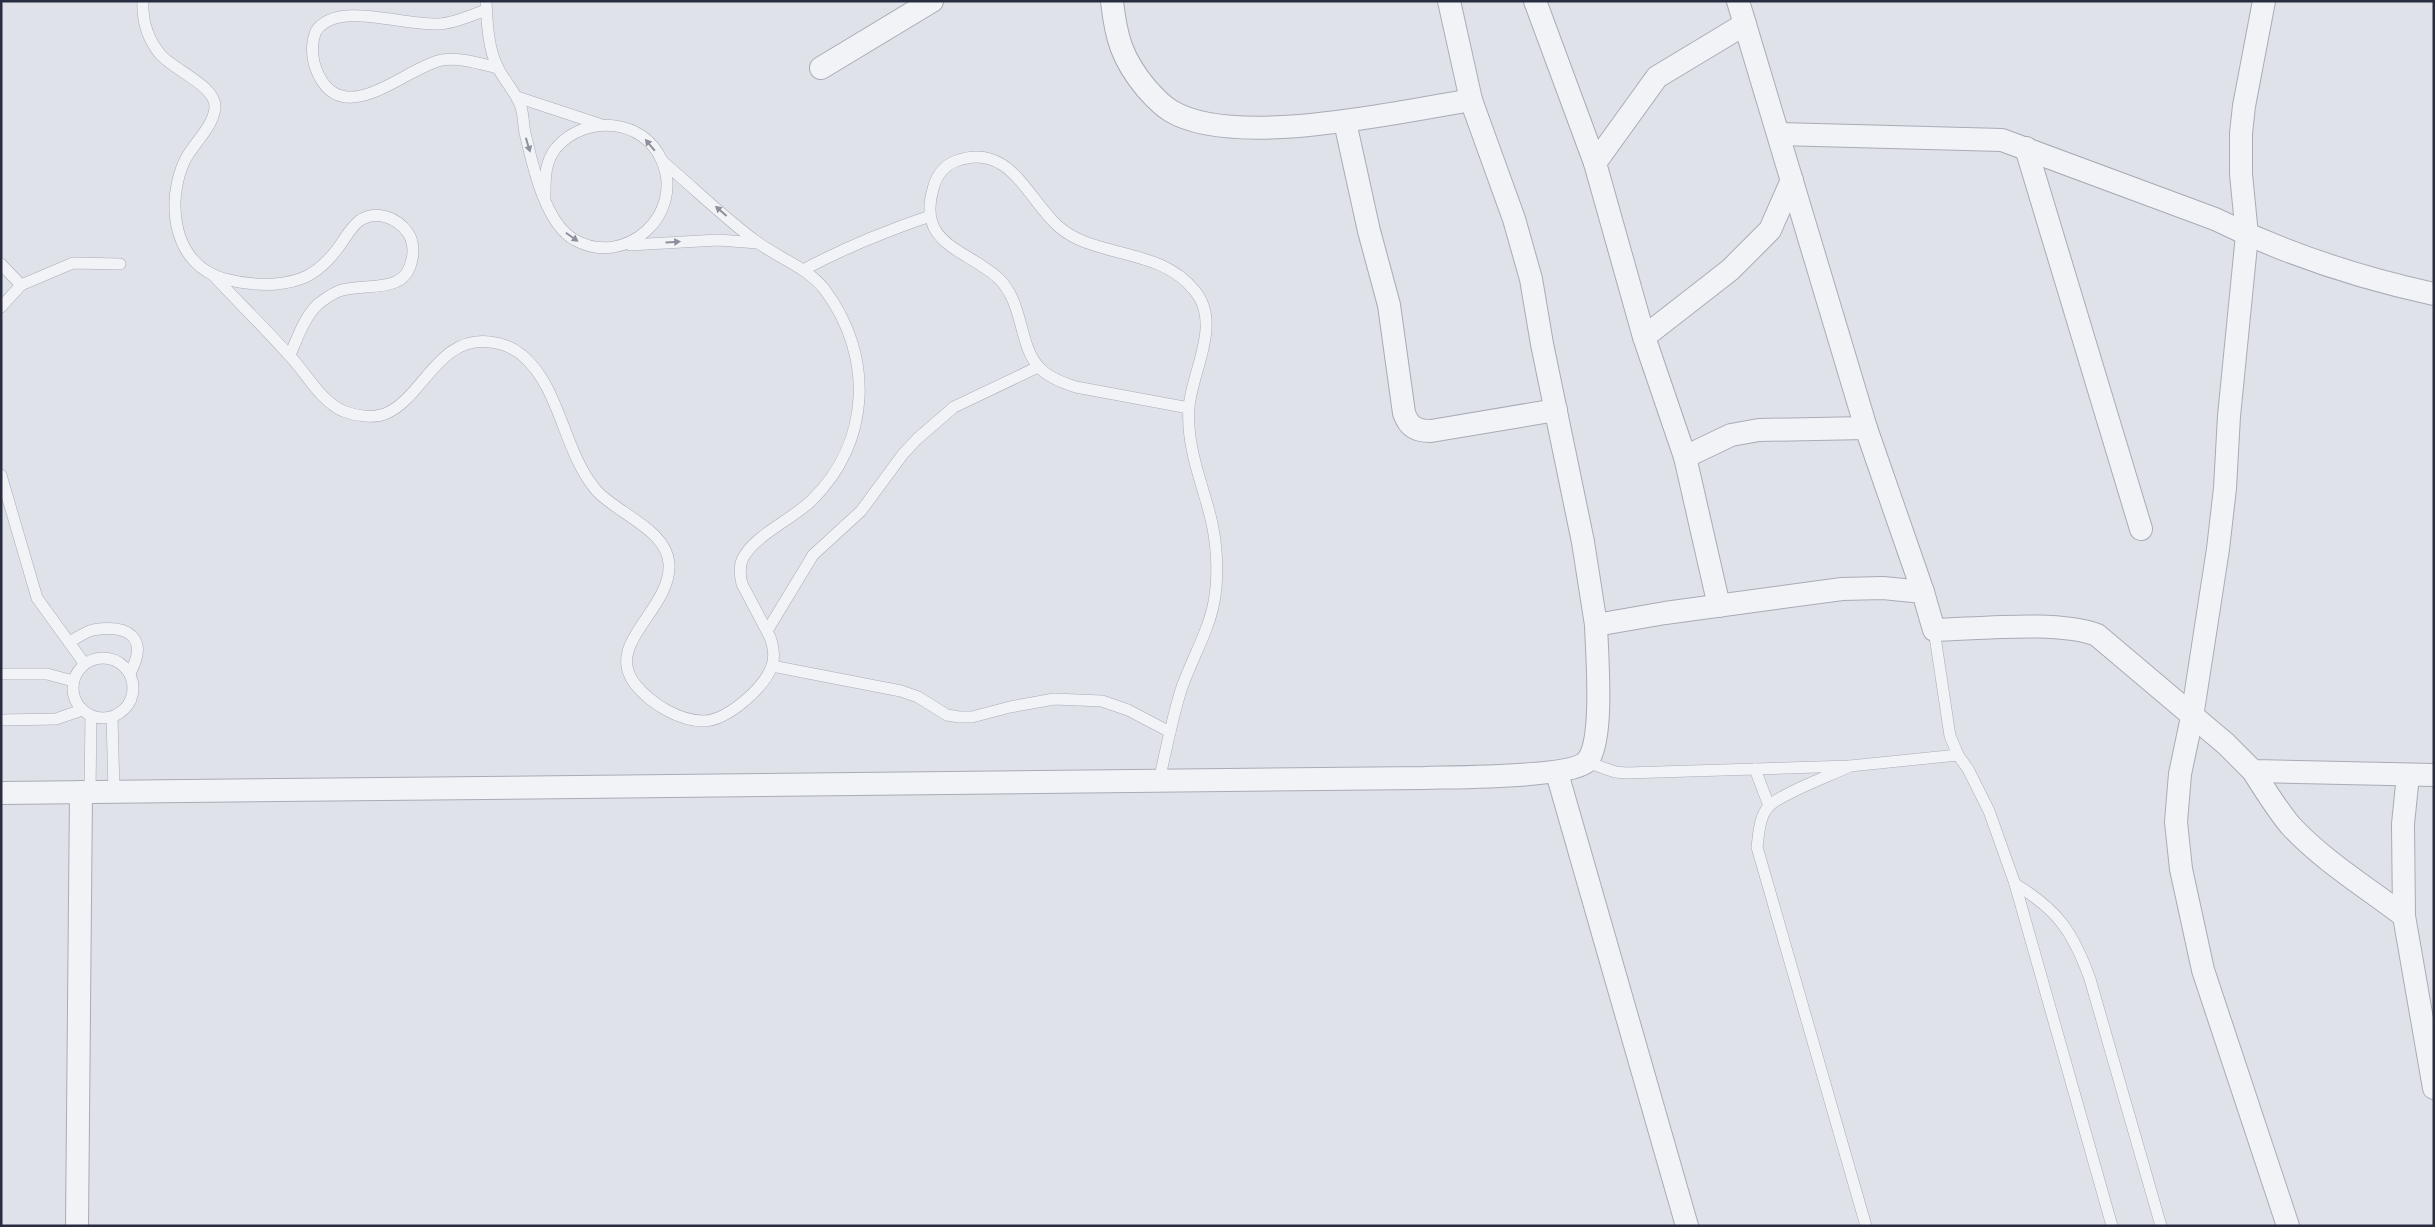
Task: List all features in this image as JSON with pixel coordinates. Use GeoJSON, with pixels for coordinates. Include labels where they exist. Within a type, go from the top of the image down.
{"type":"FeatureCollection","features":[{"type":"Feature","properties":{"kind":"street"},"geometry":{"type":"LineString","coordinates":[[822,68],[932,1]]}},
{"type":"Feature","properties":{"kind":"street"},"geometry":{"type":"LineString","coordinates":[[1112,1],[1118,41],[1125,60],[1155,98],[1183,118],[1213,125],[1254,128],[1345,122],[1471,100]]}},
{"type":"Feature","properties":{"kind":"street"},"geometry":{"type":"LineString","coordinates":[[1,793],[1424,778],[1557,773],[1578,767],[1587,762],[1596,738],[1596,626],[1583,542],[1531,279],[1514,219],[1471,100],[1448,1]]}},
{"type":"Feature","properties":{"kind":"street"},"geometry":{"type":"LineString","coordinates":[[1535,1],[1595,163],[1644,337],[1684,457],[1719,606]]}},
{"type":"Feature","properties":{"kind":"street"},"geometry":{"type":"LineString","coordinates":[[1738,1],[1866,428],[1923,592],[1934,630],[2053,628],[2083,629],[2097,635],[2226,744],[2253,771],[2276,808],[2316,849],[2404,916]]}},
{"type":"Feature","properties":{"kind":"street"},"geometry":{"type":"LineString","coordinates":[[2264,1],[2244,106],[2241,133],[2246,235],[2229,416],[2225,488],[2218,549],[2192,717],[2180,774],[2176,822],[2181,870],[2203,970],[2288,1226]]}},
{"type":"Feature","properties":{"kind":"street"},"geometry":{"type":"LineString","coordinates":[[1595,163],[1657,77],[1745,24]]}},
{"type":"Feature","properties":{"kind":"street"},"geometry":{"type":"LineString","coordinates":[[1345,122],[1369,230],[1390,305],[1404,413],[1407,420],[1416,430],[1431,431],[1556,410]]}},
{"type":"Feature","properties":{"kind":"street"},"geometry":{"type":"LineString","coordinates":[[1778,134],[1985,138],[2002,140],[2215,218],[2246,235],[2383,283],[2434,294]]}},
{"type":"Feature","properties":{"kind":"street"},"geometry":{"type":"LineString","coordinates":[[2026,148],[2141,529]]}},
{"type":"Feature","properties":{"kind":"street"},"geometry":{"type":"LineString","coordinates":[[1644,337],[1730,270],[1770,230],[1792,180]]}},
{"type":"Feature","properties":{"kind":"street"},"geometry":{"type":"LineString","coordinates":[[1684,457],[1731,435],[1758,430],[1866,428]]}},
{"type":"Feature","properties":{"kind":"street"},"geometry":{"type":"LineString","coordinates":[[1596,626],[1842,589],[1883,588],[1923,592]]}},
{"type":"Feature","properties":{"kind":"street"},"geometry":{"type":"LineString","coordinates":[[2253,771],[2434,775]]}},
{"type":"Feature","properties":{"kind":"street"},"geometry":{"type":"LineString","coordinates":[[1557,773],[1686,1226]]}},
{"type":"Feature","properties":{"kind":"street"},"geometry":{"type":"LineString","coordinates":[[2408,775],[2403,824],[2404,916],[2434,1088]]}},
{"type":"Feature","properties":{"kind":"street"},"geometry":{"type":"LineString","coordinates":[[77,1226],[86,792]]}},
{"type":"Feature","properties":{"kind":"lane"},"geometry":{"type":"LineString","coordinates":[[144,1],[144,23],[161,55],[203,86],[213,98],[215,105],[212,120],[185,159],[176,188],[175,216],[182,244],[189,256],[212,274],[290,355],[322,396],[345,412],[368,416],[386,414],[396,408],[443,358],[466,344],[487,341],[509,347],[531,364],[543,380],[575,456],[597,492],[649,531],[666,552],[668,575],[661,596],[626,653],[626,664],[635,684],[654,702],[687,719],[705,721],[725,715],[739,706],[753,693],[772,666],[773,646],[742,584],[740,576],[742,560],[753,546],[801,510],[828,482],[845,458],[854,436],[858,409],[859,383],[856,356],[847,330],[824,290],[803,270],[758,243],[662,161],[647,140],[625,127],[600,124],[517,97]]}},
{"type":"Feature","properties":{"kind":"lane"},"geometry":{"type":"LineString","coordinates":[[498,68],[470,61],[441,60],[417,70],[367,96],[354,98],[334,92],[325,85],[314,63],[314,36],[319,24],[326,15],[345,5],[373,8],[412,20],[438,24],[486,6],[489,34],[498,68],[517,97],[526,136],[545,199],[555,223],[574,240],[599,248],[718,240],[758,243]]}},
{"type":"Feature","properties":{"kind":"lane"},"geometry":{"type":"LineString","coordinates":[[545,199],[545,173],[555,149],[575,132],[600,124]]}},
{"type":"Feature","properties":{"kind":"lane"},"geometry":{"type":"LineString","coordinates":[[1159,781],[1181,690],[1208,622],[1214,601],[1214,534],[1189,436],[1189,408],[1205,342],[1204,309],[1198,294],[1179,275],[1162,264],[1087,242],[1061,229],[1016,174],[996,161],[980,157],[957,160],[941,171],[936,179],[930,198],[932,227],[938,237],[988,271],[1007,288],[1027,345],[1038,366],[1061,382],[1076,387],[1189,408]]}},
{"type":"Feature","properties":{"kind":"lane"},"geometry":{"type":"LineString","coordinates":[[624,246],[647,233],[662,212],[668,187],[662,161]]}},
{"type":"Feature","properties":{"kind":"lane"},"geometry":{"type":"LineString","coordinates":[[212,274],[225,279],[268,284],[301,278],[314,272],[332,255],[352,228],[361,220],[384,216],[394,219],[403,226],[410,236],[413,256],[411,265],[401,279],[384,287],[340,291],[324,300],[309,316],[290,355]]}},
{"type":"Feature","properties":{"kind":"lane"},"geometry":{"type":"LineString","coordinates":[[803,270],[839,251],[883,232],[930,216]]}},
{"type":"Feature","properties":{"kind":"lane"},"geometry":{"type":"LineString","coordinates":[[1,307],[21,285],[73,262],[120,264]]}},
{"type":"Feature","properties":{"kind":"lane"},"geometry":{"type":"LineString","coordinates":[[1,264],[21,285]]}},
{"type":"Feature","properties":{"kind":"lane"},"geometry":{"type":"LineString","coordinates":[[767,631],[813,555],[861,512],[903,454],[917,439],[954,407],[1038,366]]}},
{"type":"Feature","properties":{"kind":"lane"},"geometry":{"type":"LineString","coordinates":[[1,475],[38,598],[84,663]]}},
{"type":"Feature","properties":{"kind":"lane"},"geometry":{"type":"LineString","coordinates":[[69,642],[94,630],[123,630],[134,636],[139,648],[136,662],[130,673],[133,694],[128,704],[112,717],[102,718],[87,713],[76,702],[73,681],[77,671],[84,663],[99,658],[114,659],[130,673]]}},
{"type":"Feature","properties":{"kind":"lane"},"geometry":{"type":"LineString","coordinates":[[1934,630],[1946,698],[1948,722],[1958,755],[1968,769],[1989,811],[2015,884],[2112,1226]]}},
{"type":"Feature","properties":{"kind":"lane"},"geometry":{"type":"LineString","coordinates":[[772,666],[901,691],[918,697],[947,714],[958,717],[972,717],[1010,706],[1054,699],[1102,701],[1128,710],[1170,732]]}},
{"type":"Feature","properties":{"kind":"lane"},"geometry":{"type":"LineString","coordinates":[[1,674],[47,674],[73,681]]}},
{"type":"Feature","properties":{"kind":"lane"},"geometry":{"type":"LineString","coordinates":[[1,720],[56,719],[87,713]]}},
{"type":"Feature","properties":{"kind":"lane"},"geometry":{"type":"LineString","coordinates":[[86,792],[87,713]]}},
{"type":"Feature","properties":{"kind":"lane"},"geometry":{"type":"LineString","coordinates":[[112,717],[114,791]]}},
{"type":"Feature","properties":{"kind":"lane"},"geometry":{"type":"LineString","coordinates":[[1587,762],[1615,772],[1626,773],[1850,766],[1958,755]]}},
{"type":"Feature","properties":{"kind":"lane"},"geometry":{"type":"LineString","coordinates":[[1850,766],[1783,797],[1769,806],[1760,824],[1757,847],[1866,1226]]}},
{"type":"Feature","properties":{"kind":"lane"},"geometry":{"type":"LineString","coordinates":[[1755,769],[1769,806]]}},
{"type":"Feature","properties":{"kind":"lane"},"geometry":{"type":"LineString","coordinates":[[2015,884],[2031,894],[2062,921],[2077,944],[2090,979],[2161,1226]]}}]}
